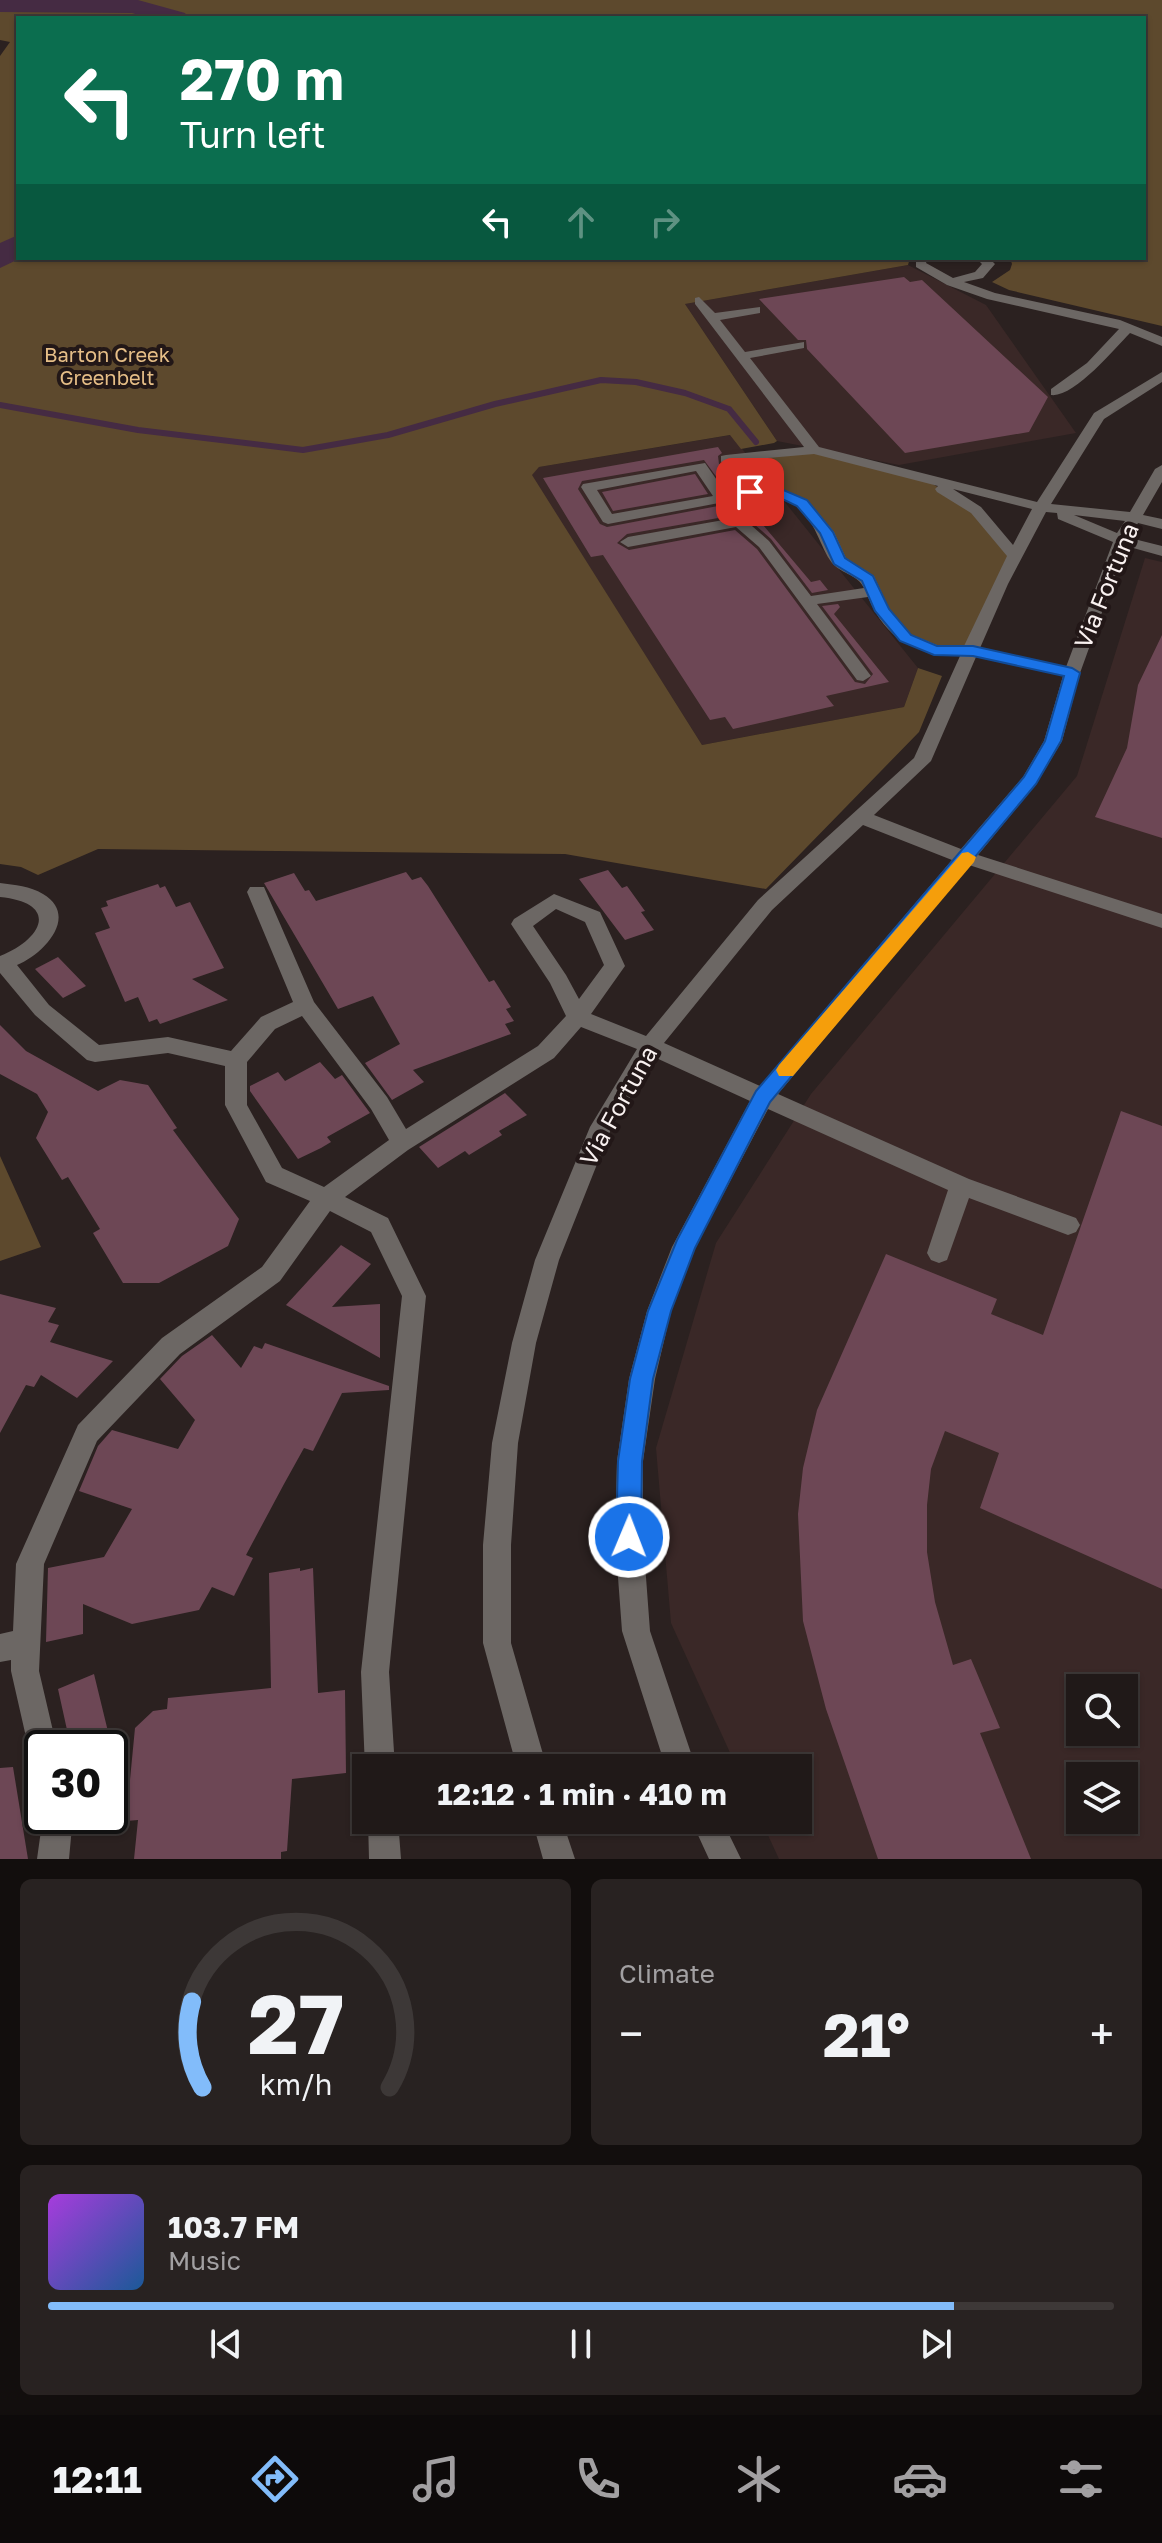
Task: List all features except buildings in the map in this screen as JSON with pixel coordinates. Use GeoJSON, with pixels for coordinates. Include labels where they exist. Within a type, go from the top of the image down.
{"type":"FeatureCollection","features":[{"type":"Feature","properties":{"kind":"street"},"geometry":{"type":"LineString","coordinates":[[921,260],[920,264],[969,290],[1127,328],[1162,342]]}},
{"type":"Feature","properties":{"kind":"street"},"geometry":{"type":"LineString","coordinates":[[951,282],[979,275],[989,264],[984,260]]}},
{"type":"Feature","properties":{"kind":"street"},"geometry":{"type":"LineString","coordinates":[[699,301],[814,450]]}},
{"type":"Feature","properties":{"kind":"street"},"geometry":{"type":"LineString","coordinates":[[712,317],[756,310]]}},
{"type":"Feature","properties":{"kind":"street"},"geometry":{"type":"LineString","coordinates":[[1056,392],[1092,366],[1127,328]]}},
{"type":"Feature","properties":{"kind":"street"},"geometry":{"type":"LineString","coordinates":[[742,356],[799,345]]}},
{"type":"Feature","properties":{"kind":"street","name":"Via Fortuna"},"geometry":{"type":"LineString","coordinates":[[528,1754],[497,1643],[497,1545],[505,1443],[524,1343],[547,1260],[601,1127],[650,1046],[765,905],[922,761],[1014,555],[1041,507],[1099,416],[1162,376]]}},
{"type":"Feature","properties":{"kind":"street"},"geometry":{"type":"LineString","coordinates":[[726,459],[814,450],[1041,507],[1133,517],[1162,524]]}},
{"type":"Feature","properties":{"kind":"street"},"geometry":{"type":"LineString","coordinates":[[724,498],[608,519],[588,487],[700,466],[724,498],[739,522],[764,544],[863,676]]}},
{"type":"Feature","properties":{"kind":"street","name":"Via Fortuna"},"geometry":{"type":"LineString","coordinates":[[676,1754],[636,1631],[629,1537],[630,1461],[642,1379],[659,1311],[684,1247],[763,1097],[967,858],[1038,767],[1053,741],[1072,673],[1121,540],[1162,469]]}},
{"type":"Feature","properties":{"kind":"street"},"geometry":{"type":"LineString","coordinates":[[921,477],[976,510],[1014,555]]}},
{"type":"Feature","properties":{"kind":"street"},"geometry":{"type":"LineString","coordinates":[[750,492],[774,490],[802,503],[826,532],[839,561],[868,579],[882,611],[906,638],[934,650],[973,651],[1072,673]]}},
{"type":"Feature","properties":{"kind":"street"},"geometry":{"type":"LineString","coordinates":[[1041,507],[1121,540],[1162,551]]}},
{"type":"Feature","properties":{"kind":"street"},"geometry":{"type":"LineString","coordinates":[[628,542],[739,522]]}},
{"type":"Feature","properties":{"kind":"street"},"geometry":{"type":"LineString","coordinates":[[807,601],[873,591]]}},
{"type":"Feature","properties":{"kind":"street"},"geometry":{"type":"LineString","coordinates":[[860,817],[967,858],[1162,921]]}},
{"type":"Feature","properties":{"kind":"street"},"geometry":{"type":"LineString","coordinates":[[0,890],[32,894],[43,901],[50,923],[45,936],[35,947],[2,964],[42,1010],[95,1054],[168,1045],[236,1060]]}},
{"type":"Feature","properties":{"kind":"street"},"geometry":{"type":"LineString","coordinates":[[257,892],[305,1005],[379,1103],[400,1144]]}},
{"type":"Feature","properties":{"kind":"street"},"geometry":{"type":"LineString","coordinates":[[38,1730],[25,1671],[13,1645],[30,1564],[87,1433],[171,1346],[271,1274],[326,1198],[400,1144],[546,1052],[577,1017],[615,966],[593,917],[554,901],[521,924],[559,980],[577,1017],[650,1046],[961,1186],[1068,1225]]}},
{"type":"Feature","properties":{"kind":"street"},"geometry":{"type":"LineString","coordinates":[[305,1005],[268,1023],[236,1060],[236,1105],[274,1175],[380,1225],[414,1296],[375,1672],[379,1754]]}},
{"type":"Feature","properties":{"kind":"street"},"geometry":{"type":"LineString","coordinates":[[939,1253],[961,1186]]}},
{"type":"Feature","properties":{"kind":"street"},"geometry":{"type":"LineString","coordinates":[[53,1859],[56,1834]]}},
{"type":"Feature","properties":{"kind":"street"},"geometry":{"type":"LineString","coordinates":[[384,1834],[385,1859]]}},
{"type":"Feature","properties":{"kind":"street"},"geometry":{"type":"LineString","coordinates":[[551,1834],[559,1859]]}},
{"type":"Feature","properties":{"kind":"street"},"geometry":{"type":"LineString","coordinates":[[713,1834],[725,1859]]}},
{"type":"Feature","properties":{"kind":"shaded area"},"geometry":{"type":"Polygon","coordinates":[[[908,265],[986,305],[1076,433],[899,465],[777,441],[685,304],[908,265]]]}},
{"type":"Feature","properties":{"kind":"shaded area"},"geometry":{"type":"Polygon","coordinates":[[[731,435],[918,668],[904,707],[702,745],[531,475],[539,467],[731,435]]]}},
{"type":"Feature","properties":{"kind":"shaded area"},"geometry":{"type":"Polygon","coordinates":[[[1145,558],[1162,562],[1162,1859],[779,1859],[767,1834],[812,1834],[812,1754],[731,1754],[671,1623],[656,1448],[716,1243],[811,1094],[1077,776],[1145,558]]]}},
{"type":"Feature","properties":{"kind":"green space","name":"Barton Creek Greenbelt"},"geometry":{"type":"Polygon","coordinates":[[[0,0],[1162,0],[1162,326],[1009,290],[992,282],[1010,270],[1011,260],[1146,260],[1146,16],[16,16],[16,260],[909,260],[908,265],[685,304],[777,441],[774,443],[741,449],[730,435],[539,467],[532,475],[702,745],[904,707],[918,668],[942,676],[919,732],[766,889],[565,854],[98,849],[38,875],[21,867],[0,864],[0,56],[10,42],[0,40],[0,0]]]}},
{"type":"Feature","properties":{"kind":"green space"},"geometry":{"type":"Polygon","coordinates":[[[814,450],[921,477],[976,510],[1014,555],[973,651],[934,650],[906,638],[868,579],[839,561],[802,503],[750,492],[726,459],[814,450]]]}},
{"type":"Feature","properties":{"kind":"green space"},"geometry":{"type":"Polygon","coordinates":[[[0,1156],[41,1247],[0,1261],[0,1156]]]}},
{"type":"Feature","properties":{"kind":"waterway"},"geometry":{"type":"LineString","coordinates":[[128,0],[129,6]]}},
{"type":"Feature","properties":{"kind":"waterway"},"geometry":{"type":"LineString","coordinates":[[0,5],[133,6],[169,16]]}},
{"type":"Feature","properties":{"kind":"waterway"},"geometry":{"type":"LineString","coordinates":[[0,258],[16,246]]}},
{"type":"Feature","properties":{"kind":"waterway"},"geometry":{"type":"LineString","coordinates":[[0,405],[138,430],[303,450],[388,435],[495,404],[601,380],[636,382],[685,393],[729,409],[756,442]]}},
{"type":"Feature","properties":{"kind":"slow traffic"},"geometry":{"type":"LineString","coordinates":[[786,1070],[968,857]]}},
{"type":"Feature","properties":{"kind":"route"},"geometry":{"type":"LineString","coordinates":[[629,1537],[630,1461],[642,1379],[659,1311],[684,1247],[763,1097],[1030,780],[1053,741],[1072,673],[973,651],[934,650],[906,638],[882,611],[868,579],[839,561],[826,532],[802,503],[774,490],[750,492]]}}]}
